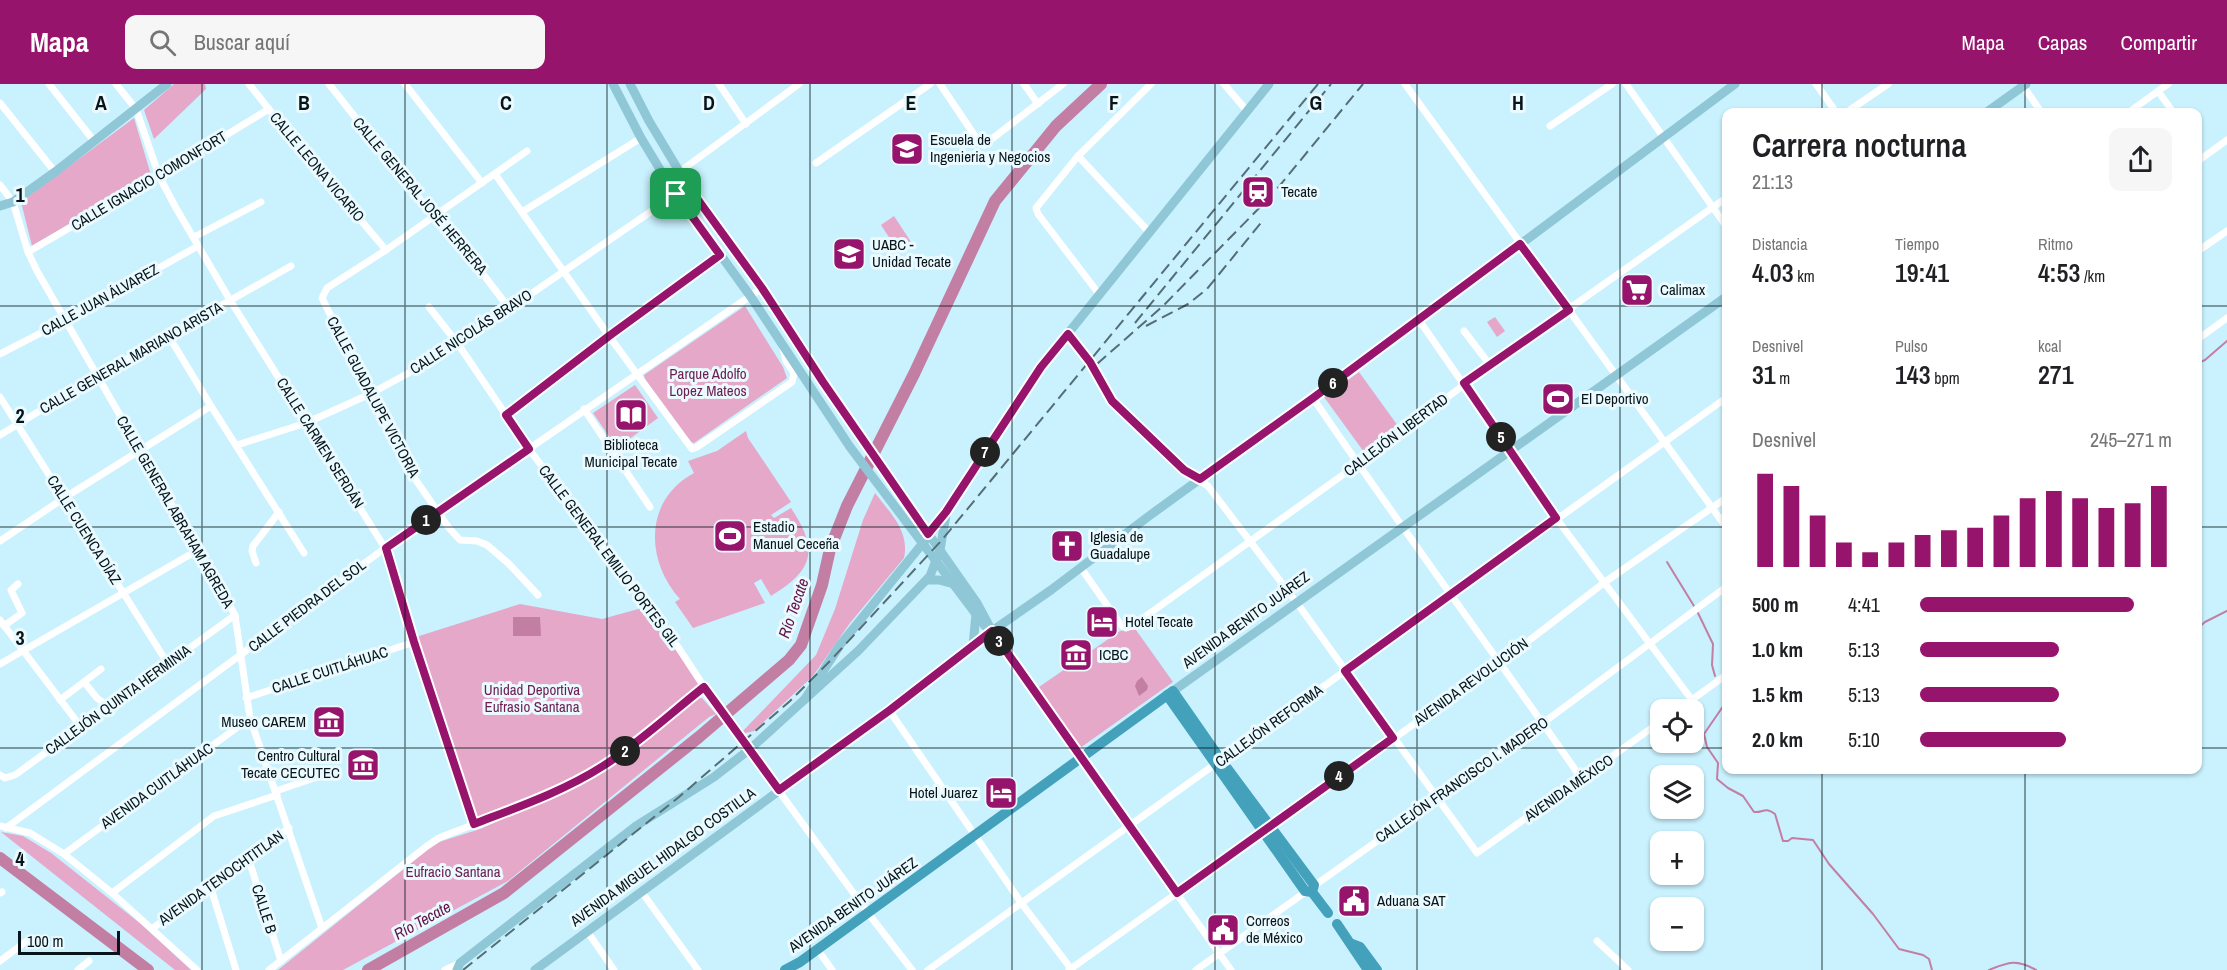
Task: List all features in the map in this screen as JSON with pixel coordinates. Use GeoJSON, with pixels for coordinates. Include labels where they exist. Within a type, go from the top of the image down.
{"type":"FeatureCollection","features":[{"type":"Feature","properties":{"kind":"highway","name":"AVENIDA BENITO JUÁREZ"},"geometry":{"type":"LineString","coordinates":[[785,970],[818,950],[1170,693]]}},
{"type":"Feature","properties":{"kind":"highway"},"geometry":{"type":"LineString","coordinates":[[1170,693],[1218,763],[1328,913]]}},
{"type":"Feature","properties":{"kind":"highway"},"geometry":{"type":"LineString","coordinates":[[1336,924],[1368,970]]}},
{"type":"Feature","properties":{"kind":"highway"},"geometry":{"type":"LineString","coordinates":[[1352,944],[1360,947],[1377,970]]}},
{"type":"Feature","properties":{"kind":"main road"},"geometry":{"type":"LineString","coordinates":[[0,206],[13,202],[56,172],[166,84]]}},
{"type":"Feature","properties":{"kind":"main road"},"geometry":{"type":"LineString","coordinates":[[613,84],[641,138],[667,181],[751,297],[850,447],[921,543],[992,631],[1081,759]]}},
{"type":"Feature","properties":{"kind":"main road"},"geometry":{"type":"LineString","coordinates":[[630,84],[688,186],[762,288],[857,432],[981,608],[992,631]]}},
{"type":"Feature","properties":{"kind":"main road"},"geometry":{"type":"LineString","coordinates":[[805,699],[840,645],[946,512],[1041,367],[1269,84]]}},
{"type":"Feature","properties":{"kind":"main road","name":"AVENIDA MIGUEL HIDALGO COSTILLA"},"geometry":{"type":"LineString","coordinates":[[541,968],[641,891],[890,710],[992,631],[1419,320],[1735,84]]}},
{"type":"Feature","properties":{"kind":"main road"},"geometry":{"type":"LineString","coordinates":[[1992,108],[2023,85]]}},
{"type":"Feature","properties":{"kind":"main road","name":"AVENIDA BENITO JUÁREZ"},"geometry":{"type":"LineString","coordinates":[[1170,693],[1722,300]]}},
{"type":"Feature","properties":{"kind":"main road"},"geometry":{"type":"LineString","coordinates":[[458,967],[636,826],[714,777],[750,749],[858,651],[927,580],[940,550],[946,512]]}},
{"type":"Feature","properties":{"kind":"main road"},"geometry":{"type":"LineString","coordinates":[[927,580],[954,584]]}},
{"type":"Feature","properties":{"kind":"main road"},"geometry":{"type":"LineString","coordinates":[[973,646],[976,614]]}},
{"type":"Feature","properties":{"kind":"street"},"geometry":{"type":"LineString","coordinates":[[49,84],[94,141]]}},
{"type":"Feature","properties":{"kind":"street","name":"CALLE CARMEN SERDÁN"},"geometry":{"type":"LineString","coordinates":[[116,84],[136,109],[159,176],[198,246],[306,423],[386,548],[414,642],[474,824]]}},
{"type":"Feature","properties":{"kind":"street","name":"CALLE LEONA VICARIO"},"geometry":{"type":"LineString","coordinates":[[249,84],[386,250]]}},
{"type":"Feature","properties":{"kind":"street","name":"CALLE GENERAL JOSÉ HERRERA"},"geometry":{"type":"LineString","coordinates":[[329,84],[434,216],[447,227],[509,308]]}},
{"type":"Feature","properties":{"kind":"street"},"geometry":{"type":"LineString","coordinates":[[405,84],[482,183]]}},
{"type":"Feature","properties":{"kind":"street"},"geometry":{"type":"LineString","coordinates":[[719,84],[746,124]]}},
{"type":"Feature","properties":{"kind":"street"},"geometry":{"type":"LineString","coordinates":[[667,181],[799,84]]}},
{"type":"Feature","properties":{"kind":"street"},"geometry":{"type":"LineString","coordinates":[[816,163],[930,84]]}},
{"type":"Feature","properties":{"kind":"street"},"geometry":{"type":"LineString","coordinates":[[940,84],[977,139],[984,145],[1063,84]]}},
{"type":"Feature","properties":{"kind":"street"},"geometry":{"type":"LineString","coordinates":[[1024,84],[1038,104]]}},
{"type":"Feature","properties":{"kind":"street"},"geometry":{"type":"LineString","coordinates":[[1099,294],[1038,214],[1036,208],[1078,156],[1151,84]]}},
{"type":"Feature","properties":{"kind":"street"},"geometry":{"type":"LineString","coordinates":[[1224,84],[1247,111]]}},
{"type":"Feature","properties":{"kind":"street"},"geometry":{"type":"LineString","coordinates":[[1405,84],[1722,521]]}},
{"type":"Feature","properties":{"kind":"street"},"geometry":{"type":"LineString","coordinates":[[1550,126],[1612,84]]}},
{"type":"Feature","properties":{"kind":"street"},"geometry":{"type":"LineString","coordinates":[[1626,84],[1722,220]]}},
{"type":"Feature","properties":{"kind":"street"},"geometry":{"type":"LineString","coordinates":[[1815,84],[1833,108]]}},
{"type":"Feature","properties":{"kind":"street"},"geometry":{"type":"LineString","coordinates":[[1853,108],[1888,84]]}},
{"type":"Feature","properties":{"kind":"street"},"geometry":{"type":"LineString","coordinates":[[2135,108],[2168,84]]}},
{"type":"Feature","properties":{"kind":"street"},"geometry":{"type":"LineString","coordinates":[[2023,85],[2038,108]]}},
{"type":"Feature","properties":{"kind":"street"},"geometry":{"type":"LineString","coordinates":[[2158,91],[2170,108]]}},
{"type":"Feature","properties":{"kind":"street"},"geometry":{"type":"LineString","coordinates":[[0,103],[56,172]]}},
{"type":"Feature","properties":{"kind":"street","name":"CALLE IGNACIO COMONFORT"},"geometry":{"type":"LineString","coordinates":[[28,252],[269,109]]}},
{"type":"Feature","properties":{"kind":"street"},"geometry":{"type":"LineString","coordinates":[[522,212],[641,138]]}},
{"type":"Feature","properties":{"kind":"street"},"geometry":{"type":"LineString","coordinates":[[2202,157],[2227,140]]}},
{"type":"Feature","properties":{"kind":"street"},"geometry":{"type":"LineString","coordinates":[[386,250],[527,151]]}},
{"type":"Feature","properties":{"kind":"street"},"geometry":{"type":"LineString","coordinates":[[1078,156],[1149,232]]}},
{"type":"Feature","properties":{"kind":"street"},"geometry":{"type":"LineString","coordinates":[[495,174],[692,449],[792,382],[794,373],[784,354],[783,345]]}},
{"type":"Feature","properties":{"kind":"street","name":"CALLE GENERAL ABRAHAM AGREDA"},"geometry":{"type":"LineString","coordinates":[[0,185],[13,202],[28,252],[139,451],[235,615],[250,718],[322,928]]}},
{"type":"Feature","properties":{"kind":"street","name":"CALLE NICOLÁS BRAVO"},"geometry":{"type":"LineString","coordinates":[[237,446],[306,423],[370,394],[458,344],[688,186]]}},
{"type":"Feature","properties":{"kind":"street","name":"CALLEJÓN LIBERTAD"},"geometry":{"type":"LineString","coordinates":[[1081,568],[1124,627],[1129,628],[1136,624],[1358,464],[1464,383],[1722,201]]}},
{"type":"Feature","properties":{"kind":"street"},"geometry":{"type":"LineString","coordinates":[[194,237],[261,202]]}},
{"type":"Feature","properties":{"kind":"street"},"geometry":{"type":"LineString","coordinates":[[2202,248],[2227,231]]}},
{"type":"Feature","properties":{"kind":"street","name":"CALLE JUAN ÁLVAREZ"},"geometry":{"type":"LineString","coordinates":[[0,354],[198,246]]}},
{"type":"Feature","properties":{"kind":"street","name":"CALLE GUADALUPE VICTORIA"},"geometry":{"type":"LineString","coordinates":[[386,250],[327,288],[322,294],[324,304],[411,473],[437,511],[460,540],[477,541],[487,545],[508,563],[538,595]]}},
{"type":"Feature","properties":{"kind":"street"},"geometry":{"type":"LineString","coordinates":[[506,415],[720,255]]}},
{"type":"Feature","properties":{"kind":"street","name":"CALLE GENERAL MARIANO ARISTA"},"geometry":{"type":"LineString","coordinates":[[0,435],[97,376],[291,266]]}},
{"type":"Feature","properties":{"kind":"street","name":"CALLE PIEDRA DEL SOL"},"geometry":{"type":"LineString","coordinates":[[3,827],[240,657],[437,511],[762,288]]}},
{"type":"Feature","properties":{"kind":"street","name":"CALLE GENERAL EMILIO PORTES GIL"},"geometry":{"type":"LineString","coordinates":[[429,307],[458,344],[529,449],[678,647],[716,705],[912,970]]}},
{"type":"Feature","properties":{"kind":"street"},"geometry":{"type":"LineString","coordinates":[[2202,336],[2227,318]]}},
{"type":"Feature","properties":{"kind":"street"},"geometry":{"type":"LineString","coordinates":[[1419,320],[1556,518],[1691,699]]}},
{"type":"Feature","properties":{"kind":"street"},"geometry":{"type":"LineString","coordinates":[[1464,330],[1490,365]]}},
{"type":"Feature","properties":{"kind":"street"},"geometry":{"type":"LineString","coordinates":[[1068,334],[1090,362],[1112,401],[1184,470],[1208,486],[1297,603],[1437,798]]}},
{"type":"Feature","properties":{"kind":"street"},"geometry":{"type":"LineString","coordinates":[[168,335],[304,553]]}},
{"type":"Feature","properties":{"kind":"street","name":"CALLE CUENCA DÍAZ"},"geometry":{"type":"LineString","coordinates":[[0,397],[168,664]]}},
{"type":"Feature","properties":{"kind":"street"},"geometry":{"type":"LineString","coordinates":[[1313,398],[1402,528],[1501,662],[1581,778]]}},
{"type":"Feature","properties":{"kind":"street","name":"CALLEJÓN REFORMA"},"geometry":{"type":"LineString","coordinates":[[928,970],[1722,401]]}},
{"type":"Feature","properties":{"kind":"street"},"geometry":{"type":"LineString","coordinates":[[0,541],[211,406]]}},
{"type":"Feature","properties":{"kind":"street"},"geometry":{"type":"LineString","coordinates":[[584,410],[650,507]]}},
{"type":"Feature","properties":{"kind":"street","name":"AVENIDA REVOLUCIÓN"},"geometry":{"type":"LineString","coordinates":[[1070,970],[1501,662],[1605,582],[1722,501]]}},
{"type":"Feature","properties":{"kind":"street"},"geometry":{"type":"LineString","coordinates":[[256,563],[252,551],[253,546],[279,512]]}},
{"type":"Feature","properties":{"kind":"street"},"geometry":{"type":"LineString","coordinates":[[0,664],[198,550]]}},
{"type":"Feature","properties":{"kind":"street"},"geometry":{"type":"LineString","coordinates":[[18,584],[11,590],[22,613],[2,623],[81,727]]}},
{"type":"Feature","properties":{"kind":"street","name":"CALLEJÓN FRANCISCO I. MADERO"},"geometry":{"type":"LineString","coordinates":[[1196,970],[1543,723],[1722,590]]}},
{"type":"Feature","properties":{"kind":"street","name":"CALLEJÓN QUINTA HERMINIA"},"geometry":{"type":"LineString","coordinates":[[0,775],[5,778],[15,775],[235,615]]}},
{"type":"Feature","properties":{"kind":"street","name":"CALLE CUITLÁHUAC"},"geometry":{"type":"LineString","coordinates":[[246,698],[414,642]]}},
{"type":"Feature","properties":{"kind":"street"},"geometry":{"type":"LineString","coordinates":[[60,700],[101,669]]}},
{"type":"Feature","properties":{"kind":"street"},"geometry":{"type":"LineString","coordinates":[[1693,699],[1722,678]]}},
{"type":"Feature","properties":{"kind":"street"},"geometry":{"type":"LineString","coordinates":[[84,682],[97,698],[109,706]]}},
{"type":"Feature","properties":{"kind":"street"},"geometry":{"type":"LineString","coordinates":[[269,970],[427,846],[440,838],[546,795],[601,767],[625,751],[704,687]]}},
{"type":"Feature","properties":{"kind":"street"},"geometry":{"type":"LineString","coordinates":[[890,710],[1022,904],[1070,970]]}},
{"type":"Feature","properties":{"kind":"street","name":"AVENIDA CUITLÁHUAC"},"geometry":{"type":"LineString","coordinates":[[64,854],[250,718]]}},
{"type":"Feature","properties":{"kind":"street","name":"AVENIDA MÉXICO"},"geometry":{"type":"LineString","coordinates":[[1437,798],[1477,853],[1650,729]]}},
{"type":"Feature","properties":{"kind":"street"},"geometry":{"type":"LineString","coordinates":[[1081,759],[1231,970]]}},
{"type":"Feature","properties":{"kind":"street"},"geometry":{"type":"LineString","coordinates":[[112,893],[214,816],[226,810],[249,806],[317,777]]}},
{"type":"Feature","properties":{"kind":"street"},"geometry":{"type":"LineString","coordinates":[[3,827],[30,833],[64,854],[153,928],[197,970]]}},
{"type":"Feature","properties":{"kind":"street","name":"AVENIDA TENOCHTITLAN"},"geometry":{"type":"LineString","coordinates":[[153,928],[289,828]]}},
{"type":"Feature","properties":{"kind":"street","name":"CALLE B"},"geometry":{"type":"LineString","coordinates":[[248,857],[281,961]]}},
{"type":"Feature","properties":{"kind":"street"},"geometry":{"type":"LineString","coordinates":[[210,885],[236,970]]}},
{"type":"Feature","properties":{"kind":"street"},"geometry":{"type":"LineString","coordinates":[[641,891],[698,970]]}},
{"type":"Feature","properties":{"kind":"street"},"geometry":{"type":"LineString","coordinates":[[587,931],[614,970]]}},
{"type":"Feature","properties":{"kind":"street"},"geometry":{"type":"LineString","coordinates":[[0,962],[28,940]]}},
{"type":"Feature","properties":{"kind":"street"},"geometry":{"type":"LineString","coordinates":[[1597,941],[1628,970]]}},
{"type":"Feature","properties":{"kind":"street"},"geometry":{"type":"LineString","coordinates":[[818,950],[832,970]]}},
{"type":"Feature","properties":{"kind":"street"},"geometry":{"type":"LineString","coordinates":[[78,970],[89,961]]}},
{"type":"Feature","properties":{"kind":"street"},"geometry":{"type":"LineString","coordinates":[[445,970],[458,967]]}},
{"type":"Feature","properties":{"kind":"green space"},"geometry":{"type":"Polygon","coordinates":[[[174,84],[205,84],[206,89],[154,139],[144,110],[174,84]]]}},
{"type":"Feature","properties":{"kind":"green space"},"geometry":{"type":"Polygon","coordinates":[[[134,118],[151,175],[32,246],[21,202],[134,118]]]}},
{"type":"Feature","properties":{"kind":"green space"},"geometry":{"type":"Polygon","coordinates":[[[894,216],[911,242],[898,251],[881,225],[894,216]]]}},
{"type":"Feature","properties":{"kind":"green space","name":"Parque Adolfo Lopez Mateos"},"geometry":{"type":"Polygon","coordinates":[[[745,306],[783,367],[787,378],[694,443],[691,442],[644,375],[745,306]]]}},
{"type":"Feature","properties":{"kind":"green space"},"geometry":{"type":"Polygon","coordinates":[[[1495,317],[1505,331],[1497,337],[1487,322],[1495,317]]]}},
{"type":"Feature","properties":{"kind":"green space"},"geometry":{"type":"Polygon","coordinates":[[[1359,372],[1398,426],[1364,452],[1324,397],[1359,372]]]}},
{"type":"Feature","properties":{"kind":"green space"},"geometry":{"type":"Polygon","coordinates":[[[635,385],[658,418],[617,448],[593,413],[635,385]]]}},
{"type":"Feature","properties":{"kind":"green space","name":"Estadio Manuel Ceceña"},"geometry":{"type":"Polygon","coordinates":[[[746,431],[748,438],[791,502],[771,515],[774,518],[791,508],[806,536],[808,558],[804,568],[796,577],[771,596],[761,579],[754,583],[765,603],[693,628],[675,602],[680,599],[660,567],[655,532],[658,514],[666,499],[678,485],[694,473],[688,461],[717,451],[746,431]]]}},
{"type":"Feature","properties":{"kind":"green space"},"geometry":{"type":"Polygon","coordinates":[[[875,493],[901,531],[905,548],[904,558],[850,623],[813,676],[754,731],[742,732],[816,655],[835,609],[863,520],[875,493]]]}},
{"type":"Feature","properties":{"kind":"green space","name":"Unidad Deportiva Eufrasio Santana"},"geometry":{"type":"Polygon","coordinates":[[[520,604],[602,619],[642,608],[675,648],[704,691],[620,757],[696,698],[702,698],[716,714],[709,717],[508,881],[343,970],[278,970],[436,843],[480,829],[552,797],[594,774],[476,822],[416,637],[520,604]]]}},
{"type":"Feature","properties":{"kind":"green space"},"geometry":{"type":"Polygon","coordinates":[[[1136,630],[1173,682],[1080,748],[1039,687],[1120,631],[1136,630]]]}},
{"type":"Feature","properties":{"kind":"green space"},"geometry":{"type":"Polygon","coordinates":[[[1,832],[23,836],[51,853],[141,924],[191,970],[175,970],[1,832]]]}},
{"type":"Feature","properties":{"kind":"shaded area"},"geometry":{"type":"Polygon","coordinates":[[[513,617],[540,617],[541,636],[513,636],[513,617]]]}},
{"type":"Feature","properties":{"kind":"shaded area"},"geometry":{"type":"Polygon","coordinates":[[[1142,677],[1148,686],[1147,690],[1139,696],[1135,686],[1142,677]]]}},
{"type":"Feature","properties":{"kind":"waterway","name":"Río Tecate"},"geometry":{"type":"LineString","coordinates":[[368,970],[504,893],[699,737],[789,660],[801,645],[822,585],[830,549],[847,506],[914,374],[995,201],[1056,126],[1101,84]]}},
{"type":"Feature","properties":{"kind":"waterway"},"geometry":{"type":"LineString","coordinates":[[2202,361],[2227,341]]}},
{"type":"Feature","properties":{"kind":"waterway"},"geometry":{"type":"LineString","coordinates":[[1667,562],[1694,606]]}},
{"type":"Feature","properties":{"kind":"waterway"},"geometry":{"type":"LineString","coordinates":[[2202,625],[2227,611]]}},
{"type":"Feature","properties":{"kind":"waterway"},"geometry":{"type":"LineString","coordinates":[[1698,613],[1713,644],[1712,665],[1715,676]]}},
{"type":"Feature","properties":{"kind":"waterway"},"geometry":{"type":"LineString","coordinates":[[1722,708],[1704,734],[1707,747],[1718,763],[1717,779],[1743,796],[1754,812],[1766,810],[1775,814],[1783,841],[1792,838],[1813,840],[1829,864],[1873,914],[1899,949],[1923,955],[1929,959],[1932,970]]}},
{"type":"Feature","properties":{"kind":"waterway","name":"Río Tecate"},"geometry":{"type":"LineString","coordinates":[[0,858],[148,970]]}},
{"type":"Feature","properties":{"kind":"waterway"},"geometry":{"type":"LineString","coordinates":[[1989,970],[2012,963],[2023,964],[2036,970]]}},
{"type":"Feature","properties":{"kind":"railway"},"geometry":{"type":"LineString","coordinates":[[463,970],[679,797],[790,701],[830,661],[941,541],[1318,84]]}},
{"type":"Feature","properties":{"kind":"railway"},"geometry":{"type":"LineString","coordinates":[[1135,323],[1331,84]]}},
{"type":"Feature","properties":{"kind":"railway"},"geometry":{"type":"LineString","coordinates":[[1097,364],[1163,306],[1272,195],[1363,84]]}},
{"type":"Feature","properties":{"kind":"railway"},"geometry":{"type":"LineString","coordinates":[[1146,326],[1188,304],[1207,289],[1264,219]]}},
{"type":"Feature","properties":{"kind":"place","name":"Escuela de Ingenieria y Negocios"},"geometry":{"type":"Point","coordinates":[907,149]}},
{"type":"Feature","properties":{"kind":"place","name":"Tecate"},"geometry":{"type":"Point","coordinates":[1258,192]}},
{"type":"Feature","properties":{"kind":"place","name":"UABC - Unidad Tecate"},"geometry":{"type":"Point","coordinates":[849,254]}},
{"type":"Feature","properties":{"kind":"place","name":"Calimax"},"geometry":{"type":"Point","coordinates":[1637,290]}},
{"type":"Feature","properties":{"kind":"place","name":"El Deportivo"},"geometry":{"type":"Point","coordinates":[1558,399]}},
{"type":"Feature","properties":{"kind":"place","name":"Biblioteca Municipal Tecate"},"geometry":{"type":"Point","coordinates":[631,415]}},
{"type":"Feature","properties":{"kind":"place","name":"Estadio Manuel Ceceña"},"geometry":{"type":"Point","coordinates":[730,536]}},
{"type":"Feature","properties":{"kind":"place","name":"Iglesia de Guadalupe"},"geometry":{"type":"Point","coordinates":[1067,546]}},
{"type":"Feature","properties":{"kind":"place","name":"Hotel Tecate"},"geometry":{"type":"Point","coordinates":[1102,622]}},
{"type":"Feature","properties":{"kind":"place","name":"ICBC"},"geometry":{"type":"Point","coordinates":[1076,655]}},
{"type":"Feature","properties":{"kind":"place","name":"Museo CAREM"},"geometry":{"type":"Point","coordinates":[329,722]}},
{"type":"Feature","properties":{"kind":"place","name":"Centro Cultural Tecate CECUTEC"},"geometry":{"type":"Point","coordinates":[363,765]}},
{"type":"Feature","properties":{"kind":"place","name":"Hotel Juarez"},"geometry":{"type":"Point","coordinates":[1001,793]}},
{"type":"Feature","properties":{"kind":"place","name":"Aduana SAT"},"geometry":{"type":"Point","coordinates":[1354,901]}},
{"type":"Feature","properties":{"kind":"place","name":"Correos de México"},"geometry":{"type":"Point","coordinates":[1223,930]}},
{"type":"Feature","properties":{"kind":"route"},"geometry":{"type":"LineString","coordinates":[[688,186],[762,288],[823,382],[928,534],[940,522],[1041,367],[1068,334],[1090,362],[1112,401],[1127,418],[1184,470],[1200,479],[1520,244],[1569,310],[1464,383],[1556,518],[1345,671],[1393,738],[1177,893],[992,631],[890,710],[779,790],[704,687],[625,751],[601,767],[546,795],[474,824],[414,642],[386,548],[529,449],[506,415],[720,255],[676,194],[688,186]]}},
{"type":"Feature","properties":{"kind":"park label","name":"Eufracio Santana"},"geometry":{"type":"Point","coordinates":[453,872]}}]}
